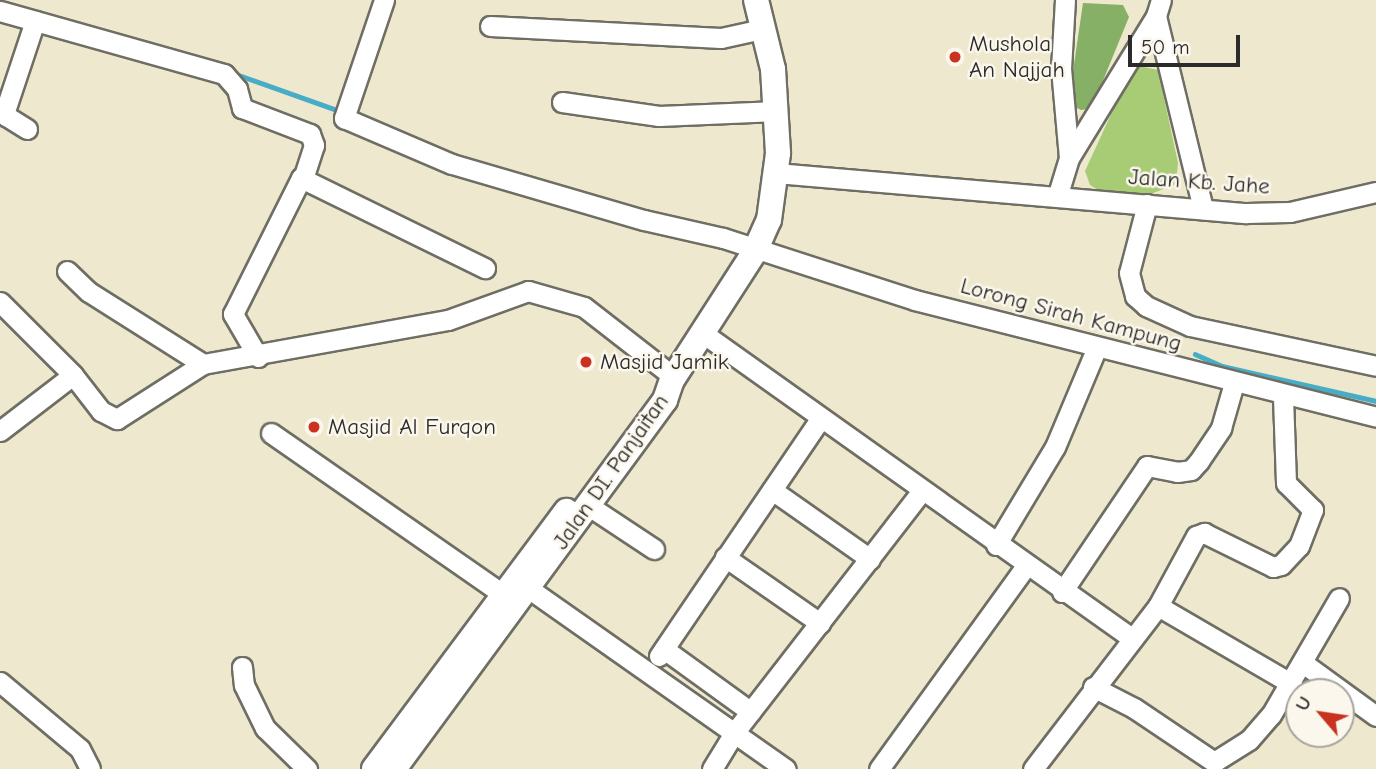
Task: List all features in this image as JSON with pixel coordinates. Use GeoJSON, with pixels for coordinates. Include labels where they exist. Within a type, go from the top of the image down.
{"type":"FeatureCollection","features":[{"type":"Feature","properties":{"kind":"main road","name":"Jalan DI. Panjaitan"},"geometry":{"type":"LineString","coordinates":[[394,769],[665,400],[673,378],[704,334],[755,251],[769,220],[776,173],[777,111],[773,69],[756,0]]}},
{"type":"Feature","properties":{"kind":"main road"},"geometry":{"type":"LineString","coordinates":[[374,769],[628,429],[673,378]]}},
{"type":"Feature","properties":{"kind":"street","name":"Lorong Sirah Kampung"},"geometry":{"type":"LineString","coordinates":[[384,0],[344,118],[452,164],[634,218],[723,238],[755,251],[1097,347],[1376,417]]}},
{"type":"Feature","properties":{"kind":"street"},"geometry":{"type":"LineString","coordinates":[[1065,0],[1061,69],[1069,158]]}},
{"type":"Feature","properties":{"kind":"street"},"geometry":{"type":"LineString","coordinates":[[1058,194],[1069,158],[1159,4]]}},
{"type":"Feature","properties":{"kind":"street"},"geometry":{"type":"LineString","coordinates":[[1159,4],[1202,209]]}},
{"type":"Feature","properties":{"kind":"street"},"geometry":{"type":"LineString","coordinates":[[0,10],[224,75],[237,89],[242,108],[310,134],[314,145],[303,178],[233,316],[258,357]]}},
{"type":"Feature","properties":{"kind":"street"},"geometry":{"type":"LineString","coordinates":[[27,129],[6,117],[5,111],[35,21]]}},
{"type":"Feature","properties":{"kind":"street"},"geometry":{"type":"LineString","coordinates":[[489,26],[721,38],[762,29]]}},
{"type":"Feature","properties":{"kind":"street"},"geometry":{"type":"LineString","coordinates":[[562,102],[659,116],[777,111]]}},
{"type":"Feature","properties":{"kind":"street","name":"Jalan Kb. Jahe"},"geometry":{"type":"LineString","coordinates":[[776,173],[1058,194],[1202,209],[1290,212],[1376,192]]}},
{"type":"Feature","properties":{"kind":"street"},"geometry":{"type":"LineString","coordinates":[[303,178],[356,209],[485,268]]}},
{"type":"Feature","properties":{"kind":"street"},"geometry":{"type":"LineString","coordinates":[[1147,204],[1129,273],[1135,296],[1146,306],[1204,329],[1376,366]]}},
{"type":"Feature","properties":{"kind":"street"},"geometry":{"type":"LineString","coordinates":[[67,271],[89,292],[203,364]]}},
{"type":"Feature","properties":{"kind":"street"},"geometry":{"type":"LineString","coordinates":[[0,302],[72,375],[101,411],[117,419],[203,364],[258,357],[313,342],[448,320],[528,290],[584,307],[673,378]]}},
{"type":"Feature","properties":{"kind":"street"},"geometry":{"type":"LineString","coordinates":[[704,334],[921,492],[1130,637]]}},
{"type":"Feature","properties":{"kind":"street"},"geometry":{"type":"LineString","coordinates":[[996,545],[1055,447],[1097,347]]}},
{"type":"Feature","properties":{"kind":"street"},"geometry":{"type":"LineString","coordinates":[[0,431],[72,375]]}},
{"type":"Feature","properties":{"kind":"street"},"geometry":{"type":"LineString","coordinates":[[1062,592],[1147,466],[1185,471],[1199,461],[1221,428],[1234,383]]}},
{"type":"Feature","properties":{"kind":"street"},"geometry":{"type":"LineString","coordinates":[[1033,769],[1130,637],[1158,606],[1199,534],[1273,567],[1281,565],[1299,546],[1313,510],[1286,483],[1283,395]]}},
{"type":"Feature","properties":{"kind":"street"},"geometry":{"type":"LineString","coordinates":[[751,712],[662,652],[820,419]]}},
{"type":"Feature","properties":{"kind":"street"},"geometry":{"type":"LineString","coordinates":[[271,433],[503,594]]}},
{"type":"Feature","properties":{"kind":"street"},"geometry":{"type":"LineString","coordinates":[[772,490],[870,559]]}},
{"type":"Feature","properties":{"kind":"street"},"geometry":{"type":"LineString","coordinates":[[712,769],[734,733],[921,492]]}},
{"type":"Feature","properties":{"kind":"street"},"geometry":{"type":"LineString","coordinates":[[589,506],[654,549]]}},
{"type":"Feature","properties":{"kind":"street"},"geometry":{"type":"LineString","coordinates":[[725,557],[820,623]]}},
{"type":"Feature","properties":{"kind":"street"},"geometry":{"type":"LineString","coordinates":[[879,769],[1026,566]]}},
{"type":"Feature","properties":{"kind":"street"},"geometry":{"type":"LineString","coordinates":[[528,588],[786,769]]}},
{"type":"Feature","properties":{"kind":"street"},"geometry":{"type":"LineString","coordinates":[[1295,678],[1339,598]]}},
{"type":"Feature","properties":{"kind":"street"},"geometry":{"type":"LineString","coordinates":[[1158,606],[1285,680]]}},
{"type":"Feature","properties":{"kind":"street"},"geometry":{"type":"LineString","coordinates":[[1303,663],[1376,716]]}},
{"type":"Feature","properties":{"kind":"street"},"geometry":{"type":"LineString","coordinates":[[242,667],[244,685],[265,728],[307,769]]}},
{"type":"Feature","properties":{"kind":"street"},"geometry":{"type":"LineString","coordinates":[[0,682],[80,749],[90,769]]}},
{"type":"Feature","properties":{"kind":"street"},"geometry":{"type":"LineString","coordinates":[[1093,687],[1134,708],[1216,765],[1260,729],[1285,694]]}},
{"type":"Feature","properties":{"kind":"green space"},"geometry":{"type":"Polygon","coordinates":[[[1083,3],[1123,5],[1129,17],[1102,83],[1088,109],[1081,110],[1075,107],[1072,78],[1083,3]]]}},
{"type":"Feature","properties":{"kind":"green space"},"geometry":{"type":"Polygon","coordinates":[[[1139,66],[1158,70],[1178,163],[1176,184],[1151,194],[1101,192],[1090,185],[1085,171],[1129,75],[1139,66]]]}},
{"type":"Feature","properties":{"kind":"waterway"},"geometry":{"type":"LineString","coordinates":[[233,73],[340,111]]}},
{"type":"Feature","properties":{"kind":"waterway"},"geometry":{"type":"LineString","coordinates":[[1195,354],[1222,366],[1376,401]]}},
{"type":"Feature","properties":{"kind":"place","name":"Mushola An Najjah"},"geometry":{"type":"Point","coordinates":[955,57]}},
{"type":"Feature","properties":{"kind":"place","name":"Masjid Jamik"},"geometry":{"type":"Point","coordinates":[586,362]}},
{"type":"Feature","properties":{"kind":"place","name":"Masjid Al Furqon"},"geometry":{"type":"Point","coordinates":[314,427]}}]}
